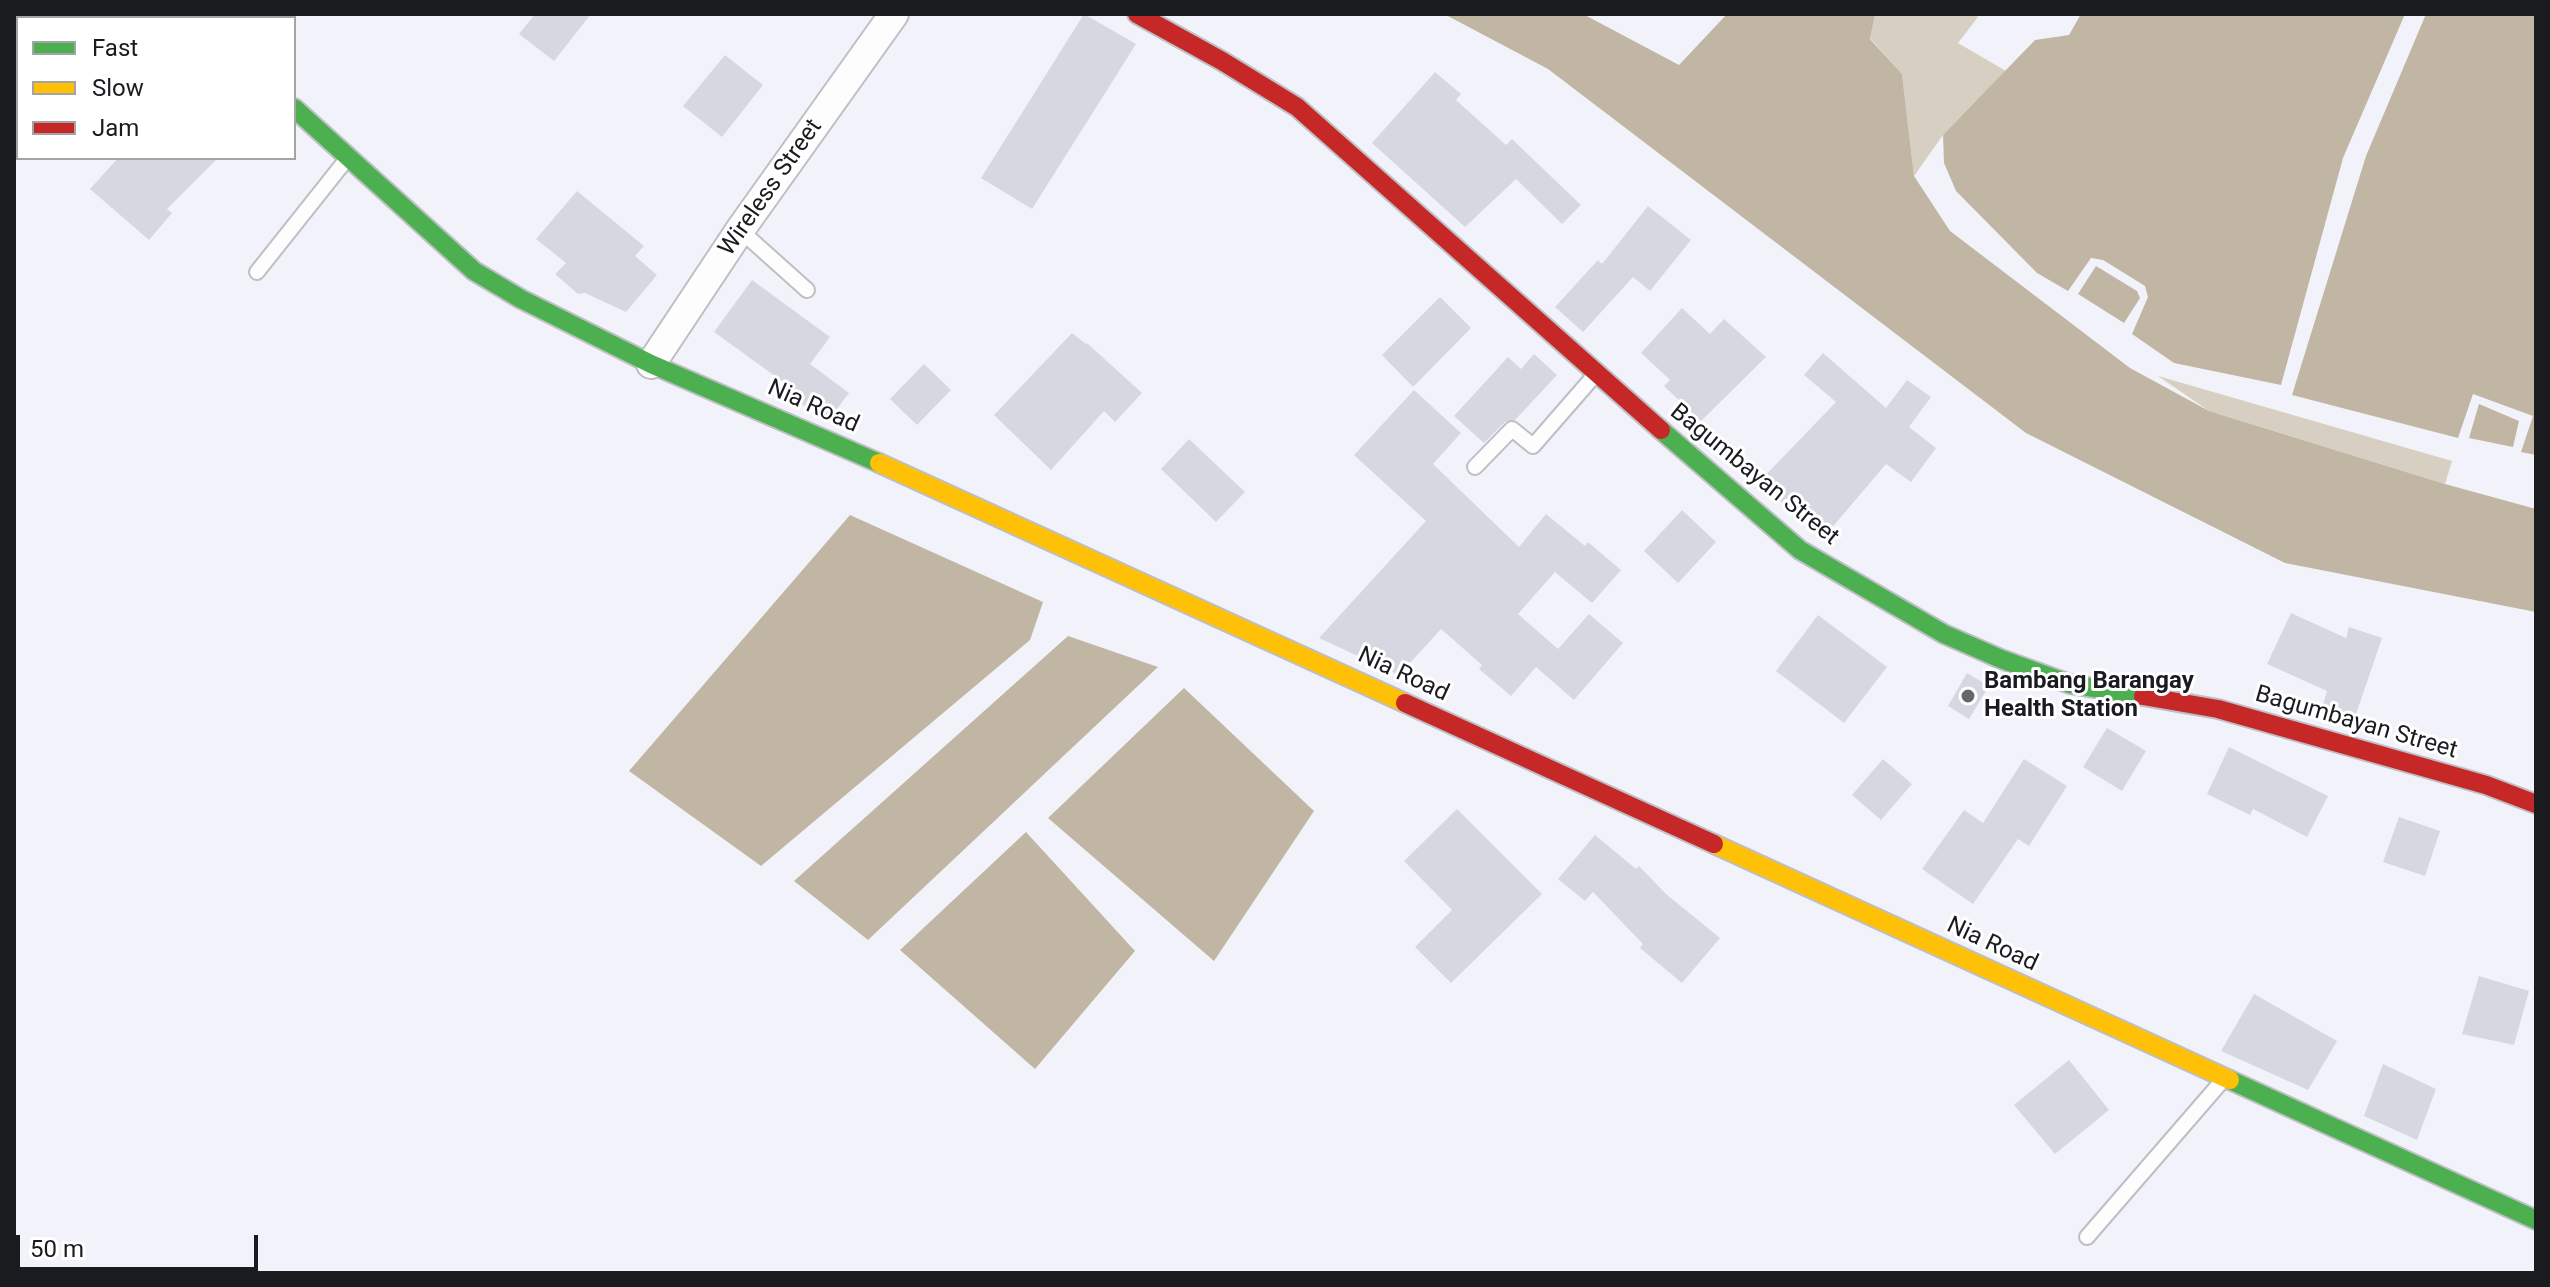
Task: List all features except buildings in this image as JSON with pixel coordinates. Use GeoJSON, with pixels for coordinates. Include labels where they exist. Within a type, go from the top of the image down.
{"type":"FeatureCollection","features":[{"type":"Feature","properties":{"kind":"street","name":"Wireless Street"},"geometry":{"type":"LineString","coordinates":[[651,364],[740,230],[894,14]]}},
{"type":"Feature","properties":{"kind":"street","name":"Bagumbayan Street"},"geometry":{"type":"LineString","coordinates":[[1137,14],[1297,107],[1595,374],[1800,550],[1944,634],[2070,684],[2218,709],[2486,785],[2536,804]]}},
{"type":"Feature","properties":{"kind":"street","name":"Nia Road"},"geometry":{"type":"LineString","coordinates":[[296,110],[474,271],[521,299],[651,364],[900,472],[2536,1220]]}},
{"type":"Feature","properties":{"kind":"lane"},"geometry":{"type":"LineString","coordinates":[[257,272],[348,157]]}},
{"type":"Feature","properties":{"kind":"lane"},"geometry":{"type":"LineString","coordinates":[[740,230],[807,290]]}},
{"type":"Feature","properties":{"kind":"lane"},"geometry":{"type":"LineString","coordinates":[[1475,467],[1512,429],[1533,446],[1595,374]]}},
{"type":"Feature","properties":{"kind":"lane"},"geometry":{"type":"LineString","coordinates":[[2087,1237],[2225,1078]]}},
{"type":"Feature","properties":{"kind":"shaded area"},"geometry":{"type":"Polygon","coordinates":[[[1444,14],[1583,14],[1679,65],[1727,14],[1875,14],[1870,39],[1902,74],[1914,176],[1950,231],[2130,368],[2209,411],[2536,509],[2536,612],[2285,563],[2026,433],[1548,69],[1444,14]]]}},
{"type":"Feature","properties":{"kind":"shaded area"},"geometry":{"type":"Polygon","coordinates":[[[1875,14],[1972,14],[1978,17],[1958,43],[2006,71],[1943,135],[1914,176],[1902,74],[1870,38],[1875,14]]]}},
{"type":"Feature","properties":{"kind":"shaded area"},"geometry":{"type":"Polygon","coordinates":[[[2081,14],[2405,14],[2343,158],[2281,385],[2174,363],[2132,334],[2148,297],[2145,286],[2103,260],[2091,258],[2068,291],[2037,273],[1956,191],[1944,163],[1943,135],[2035,40],[2069,35],[2081,14]]]}},
{"type":"Feature","properties":{"kind":"shaded area"},"geometry":{"type":"Polygon","coordinates":[[[2426,14],[2536,14],[2536,455],[2521,452],[2533,416],[2473,394],[2458,438],[2292,395],[2366,156],[2426,14]]]}},
{"type":"Feature","properties":{"kind":"shaded area"},"geometry":{"type":"Polygon","coordinates":[[[2096,266],[2137,291],[2140,298],[2124,323],[2078,294],[2096,266]]]}},
{"type":"Feature","properties":{"kind":"shaded area"},"geometry":{"type":"Polygon","coordinates":[[[2158,376],[2452,461],[2445,484],[2209,411],[2158,376]]]}},
{"type":"Feature","properties":{"kind":"shaded area"},"geometry":{"type":"Polygon","coordinates":[[[2479,404],[2519,421],[2513,447],[2469,438],[2479,404]]]}},
{"type":"Feature","properties":{"kind":"shaded area"},"geometry":{"type":"Polygon","coordinates":[[[850,515],[1043,602],[1030,640],[761,866],[629,771],[850,515]]]}},
{"type":"Feature","properties":{"kind":"shaded area"},"geometry":{"type":"Polygon","coordinates":[[[1068,636],[1158,667],[868,940],[794,881],[1068,636]]]}},
{"type":"Feature","properties":{"kind":"shaded area"},"geometry":{"type":"Polygon","coordinates":[[[1184,688],[1314,811],[1214,961],[1048,818],[1184,688]]]}},
{"type":"Feature","properties":{"kind":"shaded area"},"geometry":{"type":"Polygon","coordinates":[[[1026,832],[1135,951],[1035,1069],[900,950],[1026,832]]]}},
{"type":"Feature","properties":{"kind":"traffic: fast"},"geometry":{"type":"LineString","coordinates":[[296,110],[474,271],[521,299],[651,364],[879,463]]}},
{"type":"Feature","properties":{"kind":"traffic: fast"},"geometry":{"type":"LineString","coordinates":[[1661,430],[1800,550],[1944,634],[2070,684],[2143,696]]}},
{"type":"Feature","properties":{"kind":"traffic: fast"},"geometry":{"type":"LineString","coordinates":[[2230,1080],[2536,1220]]}},
{"type":"Feature","properties":{"kind":"traffic: slow"},"geometry":{"type":"LineString","coordinates":[[879,463],[1405,703]]}},
{"type":"Feature","properties":{"kind":"traffic: slow"},"geometry":{"type":"LineString","coordinates":[[1714,844],[2230,1080]]}},
{"type":"Feature","properties":{"kind":"traffic: jam"},"geometry":{"type":"LineString","coordinates":[[1137,14],[1297,107],[1661,430]]}},
{"type":"Feature","properties":{"kind":"traffic: jam"},"geometry":{"type":"LineString","coordinates":[[2143,696],[2218,709],[2486,785],[2536,804]]}},
{"type":"Feature","properties":{"kind":"traffic: jam"},"geometry":{"type":"LineString","coordinates":[[1405,703],[1714,844]]}},
{"type":"Feature","properties":{"kind":"place","name":"Bambang Barangay Health Station"},"geometry":{"type":"Point","coordinates":[1968,696]}}]}
